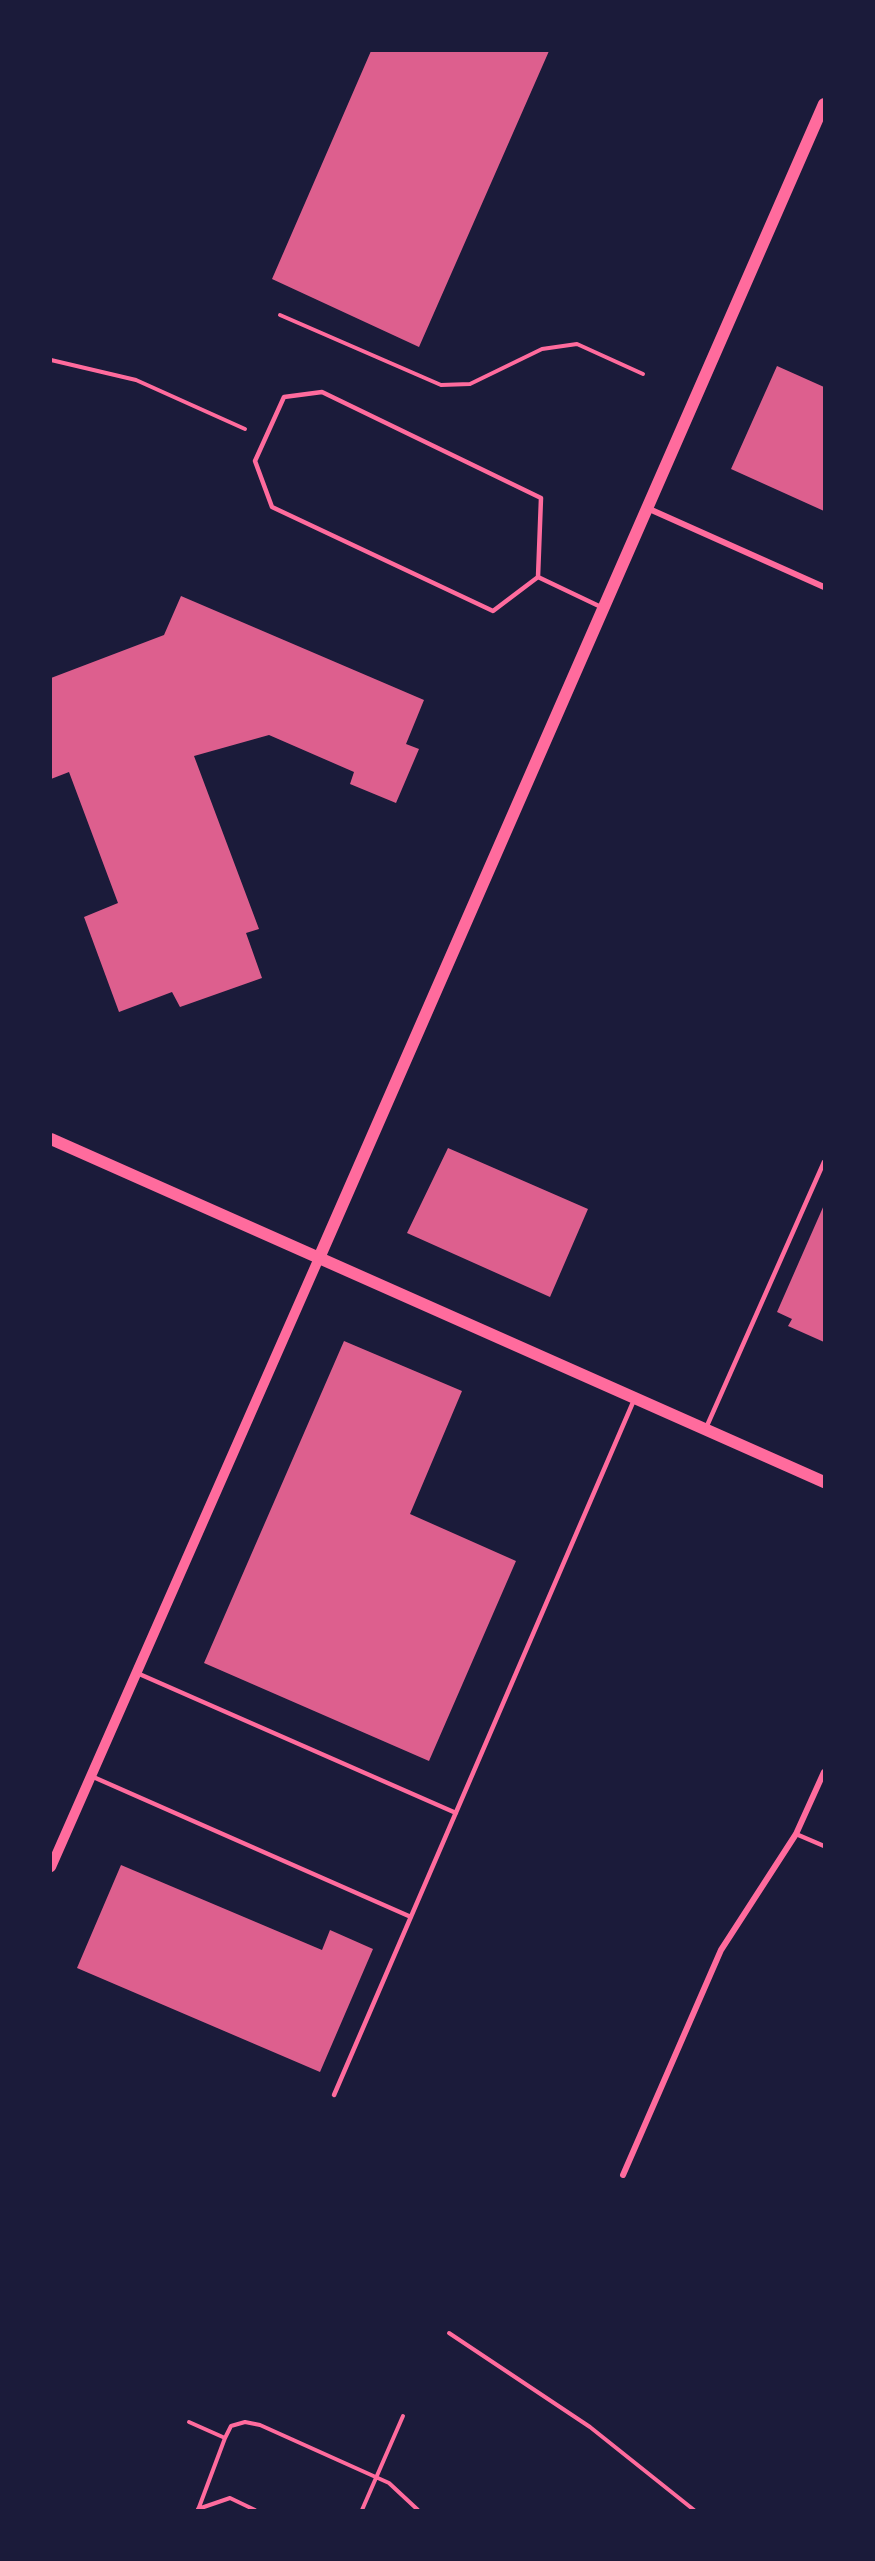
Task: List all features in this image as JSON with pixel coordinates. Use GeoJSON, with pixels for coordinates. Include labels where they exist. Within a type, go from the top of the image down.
{"type":"FeatureCollection","features":[{"type":"Feature","properties":{"kind":"main road"},"geometry":{"type":"LineString","coordinates":[[319,1258],[824,104]]}},
{"type":"Feature","properties":{"kind":"main road"},"geometry":{"type":"LineString","coordinates":[[51,1139],[824,1482]]}},
{"type":"Feature","properties":{"kind":"street"},"geometry":{"type":"LineString","coordinates":[[647,508],[824,586]]}},
{"type":"Feature","properties":{"kind":"street"},"geometry":{"type":"LineString","coordinates":[[51,1867],[319,1258]]}},
{"type":"Feature","properties":{"kind":"street"},"geometry":{"type":"LineString","coordinates":[[622,2175],[721,1950],[796,1833],[824,1772]]}},
{"type":"Feature","properties":{"kind":"lane"},"geometry":{"type":"LineString","coordinates":[[322,392],[541,498],[538,577],[493,611],[272,507],[255,461],[284,397],[322,392]]}},
{"type":"Feature","properties":{"kind":"lane"},"geometry":{"type":"LineString","coordinates":[[538,577],[604,608]]}},
{"type":"Feature","properties":{"kind":"lane"},"geometry":{"type":"LineString","coordinates":[[706,1429],[824,1162]]}},
{"type":"Feature","properties":{"kind":"lane"},"geometry":{"type":"LineString","coordinates":[[334,2095],[636,1398]]}},
{"type":"Feature","properties":{"kind":"lane"},"geometry":{"type":"LineString","coordinates":[[136,1672],[456,1813]]}},
{"type":"Feature","properties":{"kind":"lane"},"geometry":{"type":"LineString","coordinates":[[91,1776],[411,1917]]}},
{"type":"Feature","properties":{"kind":"lane"},"geometry":{"type":"LineString","coordinates":[[796,1833],[824,1846]]}},
{"type":"Feature","properties":{"kind":"path"},"geometry":{"type":"LineString","coordinates":[[280,315],[441,385],[470,384],[542,349],[577,344],[643,374]]}},
{"type":"Feature","properties":{"kind":"path"},"geometry":{"type":"LineString","coordinates":[[51,360],[136,380],[265,438]]}},
{"type":"Feature","properties":{"kind":"path"},"geometry":{"type":"LineString","coordinates":[[449,2333],[590,2427],[694,2510]]}},
{"type":"Feature","properties":{"kind":"path"},"geometry":{"type":"LineString","coordinates":[[362,2510],[402,2416]]}},
{"type":"Feature","properties":{"kind":"path"},"geometry":{"type":"LineString","coordinates":[[189,2422],[225,2438]]}},
{"type":"Feature","properties":{"kind":"path"},"geometry":{"type":"LineString","coordinates":[[198,2510],[225,2438],[231,2427],[245,2422],[260,2425],[376,2476],[389,2483],[418,2510]]}},
{"type":"Feature","properties":{"kind":"path"},"geometry":{"type":"LineString","coordinates":[[198,2510],[230,2498],[255,2510]]}},
{"type":"Feature","properties":{"kind":"building"},"geometry":{"type":"Polygon","coordinates":[[[371,51],[549,51],[419,347],[272,279],[371,51]]]}},
{"type":"Feature","properties":{"kind":"building"},"geometry":{"type":"Polygon","coordinates":[[[777,366],[824,387],[824,511],[731,469],[777,366]]]}},
{"type":"Feature","properties":{"kind":"building"},"geometry":{"type":"Polygon","coordinates":[[[181,596],[424,700],[406,744],[419,749],[396,803],[350,784],[354,772],[269,735],[194,756],[259,929],[246,933],[262,978],[180,1007],[172,992],[119,1012],[84,917],[118,903],[69,772],[51,779],[51,678],[164,635],[181,596]]]}},
{"type":"Feature","properties":{"kind":"building"},"geometry":{"type":"Polygon","coordinates":[[[448,1148],[588,1209],[550,1297],[407,1233],[448,1148]]]}},
{"type":"Feature","properties":{"kind":"building"},"geometry":{"type":"Polygon","coordinates":[[[824,1205],[824,1342],[788,1326],[792,1319],[777,1312],[824,1205]]]}},
{"type":"Feature","properties":{"kind":"building"},"geometry":{"type":"Polygon","coordinates":[[[344,1341],[462,1391],[410,1514],[516,1561],[429,1761],[204,1663],[344,1341]]]}},
{"type":"Feature","properties":{"kind":"building"},"geometry":{"type":"Polygon","coordinates":[[[121,1865],[322,1950],[330,1930],[373,1949],[320,2072],[77,1968],[121,1865]]]}}]}
